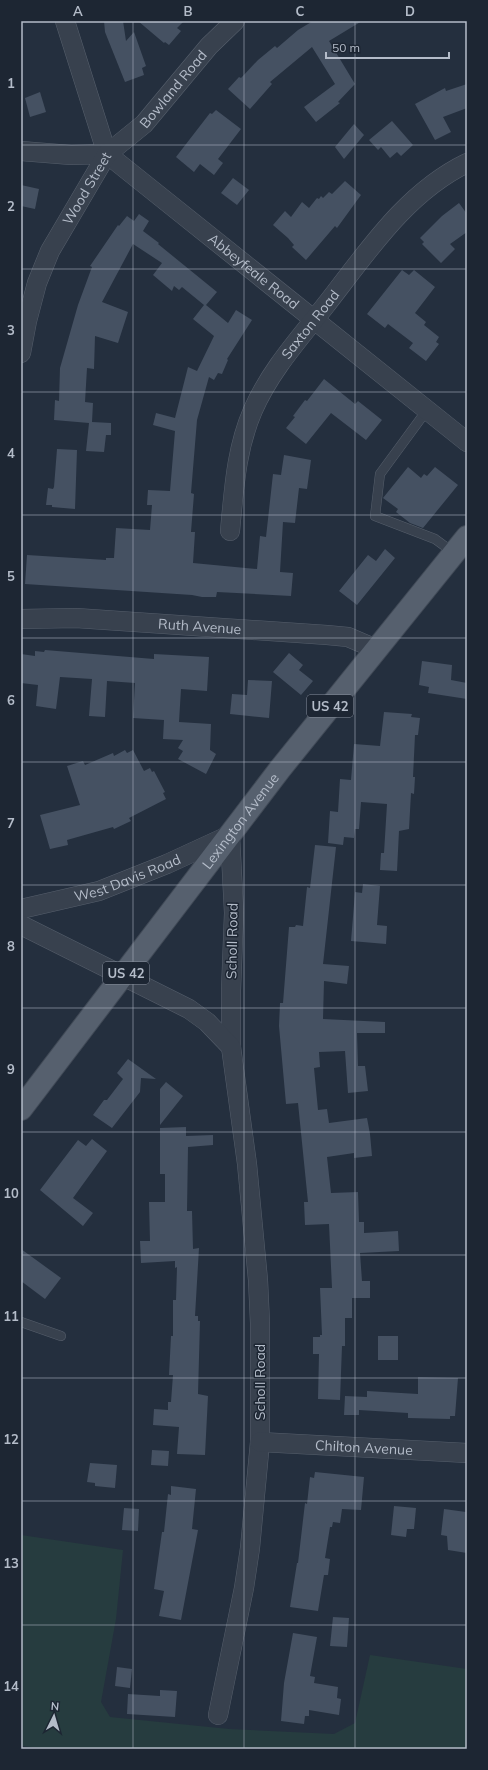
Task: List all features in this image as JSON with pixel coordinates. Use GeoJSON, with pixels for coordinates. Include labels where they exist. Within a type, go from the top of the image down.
{"type":"FeatureCollection","features":[{"type":"Feature","properties":{"kind":"main road","name":"Lexington Avenue"},"geometry":{"type":"LineString","coordinates":[[21,1109],[124,976],[280,769],[461,545]]}},
{"type":"Feature","properties":{"kind":"street","name":"Wood Street"},"geometry":{"type":"LineString","coordinates":[[21,354],[27,321],[37,283],[50,251],[107,154],[65,21]]}},
{"type":"Feature","properties":{"kind":"street","name":"Bowland Road"},"geometry":{"type":"LineString","coordinates":[[107,154],[144,124],[209,46],[236,21]]}},
{"type":"Feature","properties":{"kind":"street"},"geometry":{"type":"LineString","coordinates":[[21,151],[72,155],[107,154]]}},
{"type":"Feature","properties":{"kind":"street","name":"Abbeyfeale Road"},"geometry":{"type":"LineString","coordinates":[[107,154],[467,442]]}},
{"type":"Feature","properties":{"kind":"street","name":"Saxton Road"},"geometry":{"type":"LineString","coordinates":[[230,531],[238,459],[253,410],[282,359],[395,218],[419,196],[440,180],[467,163]]}},
{"type":"Feature","properties":{"kind":"street","name":"Ruth Avenue"},"geometry":{"type":"LineString","coordinates":[[21,619],[76,618],[327,634],[348,637],[376,649]]}},
{"type":"Feature","properties":{"kind":"street","name":"West Davis Road"},"geometry":{"type":"LineString","coordinates":[[21,909],[99,890],[167,864],[230,835]]}},
{"type":"Feature","properties":{"kind":"street","name":"Scholl Road"},"geometry":{"type":"LineString","coordinates":[[218,1715],[244,1588],[260,1442],[260,1338],[258,1280],[247,1164],[232,1047],[231,990],[234,913],[230,835]]}},
{"type":"Feature","properties":{"kind":"street"},"geometry":{"type":"LineString","coordinates":[[21,925],[189,1009],[207,1022],[232,1047]]}},
{"type":"Feature","properties":{"kind":"street","name":"Chilton Avenue"},"geometry":{"type":"LineString","coordinates":[[260,1442],[467,1453]]}},
{"type":"Feature","properties":{"kind":"lane"},"geometry":{"type":"LineString","coordinates":[[427,410],[380,474],[375,516],[435,539],[461,545]]}},
{"type":"Feature","properties":{"kind":"lane"},"geometry":{"type":"LineString","coordinates":[[21,1322],[61,1336]]}},
{"type":"Feature","properties":{"kind":"green space"},"geometry":{"type":"Polygon","coordinates":[[[21,1535],[123,1550],[116,1619],[101,1702],[110,1717],[229,1729],[334,1734],[355,1723],[370,1655],[467,1669],[467,1749],[50,1749],[21,1746],[21,1535]]]}},
{"type":"Feature","properties":{"kind":"building"},"geometry":{"type":"Polygon","coordinates":[[[104,21],[123,21],[126,41],[134,32],[146,66],[142,68],[144,75],[125,82],[105,32],[104,21]]]}},
{"type":"Feature","properties":{"kind":"building"},"geometry":{"type":"Polygon","coordinates":[[[138,21],[184,21],[177,28],[181,31],[169,45],[165,42],[164,43],[138,21]]]}},
{"type":"Feature","properties":{"kind":"building"},"geometry":{"type":"Polygon","coordinates":[[[313,21],[362,21],[329,41],[355,84],[338,102],[340,103],[316,122],[304,107],[335,84],[312,47],[270,82],[272,84],[250,109],[228,89],[239,77],[241,78],[258,60],[275,46],[277,48],[298,30],[313,21]]]}},
{"type":"Feature","properties":{"kind":"building"},"geometry":{"type":"Polygon","coordinates":[[[467,84],[467,108],[443,117],[451,132],[435,140],[415,104],[445,88],[446,91],[467,84]]]}},
{"type":"Feature","properties":{"kind":"building"},"geometry":{"type":"Polygon","coordinates":[[[40,92],[46,112],[30,117],[25,98],[40,92]]]}},
{"type":"Feature","properties":{"kind":"building"},"geometry":{"type":"Polygon","coordinates":[[[216,110],[241,129],[218,159],[223,163],[214,175],[200,164],[194,172],[176,157],[210,113],[212,114],[216,110]]]}},
{"type":"Feature","properties":{"kind":"building"},"geometry":{"type":"Polygon","coordinates":[[[392,121],[413,145],[401,156],[397,152],[390,158],[381,147],[378,150],[369,140],[392,121]]]}},
{"type":"Feature","properties":{"kind":"building"},"geometry":{"type":"Polygon","coordinates":[[[354,124],[364,135],[344,159],[335,147],[354,124]]]}},
{"type":"Feature","properties":{"kind":"building"},"geometry":{"type":"Polygon","coordinates":[[[233,178],[249,190],[237,205],[221,193],[233,178]]]}},
{"type":"Feature","properties":{"kind":"building"},"geometry":{"type":"Polygon","coordinates":[[[345,181],[361,195],[337,228],[335,226],[306,260],[292,247],[294,245],[288,238],[273,225],[285,211],[291,217],[302,202],[309,208],[317,198],[319,199],[321,196],[323,198],[329,192],[332,194],[345,181]]]}},
{"type":"Feature","properties":{"kind":"building"},"geometry":{"type":"Polygon","coordinates":[[[21,185],[39,189],[35,209],[21,206],[21,185]]]}},
{"type":"Feature","properties":{"kind":"building"},"geometry":{"type":"Polygon","coordinates":[[[459,203],[467,214],[467,232],[450,244],[455,249],[441,263],[422,244],[424,242],[420,238],[442,216],[459,203]]]}},
{"type":"Feature","properties":{"kind":"building"},"geometry":{"type":"Polygon","coordinates":[[[139,214],[149,221],[143,231],[217,292],[206,305],[228,323],[236,310],[252,320],[227,359],[228,360],[222,374],[218,373],[214,380],[209,377],[197,420],[191,493],[194,494],[191,532],[195,532],[193,563],[257,569],[260,536],[266,537],[273,474],[281,475],[284,455],[311,460],[307,489],[299,488],[295,523],[283,522],[280,572],[293,573],[291,596],[217,592],[216,597],[202,597],[192,595],[25,584],[27,555],[106,560],[106,558],[114,558],[116,528],[150,530],[152,505],[147,505],[148,490],[170,491],[175,431],[153,425],[156,413],[175,418],[188,367],[197,371],[214,336],[193,319],[204,305],[182,287],[179,290],[174,286],[172,291],[153,275],[162,263],[133,244],[102,302],[128,312],[118,343],[95,336],[94,369],[87,368],[85,402],[93,403],[92,422],[111,423],[111,435],[106,435],[104,452],[86,451],[89,423],[54,420],[55,400],[59,401],[60,368],[78,305],[92,267],[90,266],[118,225],[119,226],[127,216],[134,221],[139,214]]]}},
{"type":"Feature","properties":{"kind":"building"},"geometry":{"type":"Polygon","coordinates":[[[402,270],[409,275],[414,270],[435,287],[415,313],[426,322],[424,325],[439,337],[436,342],[439,344],[426,361],[409,348],[413,343],[388,324],[385,328],[367,314],[402,270]]]}},
{"type":"Feature","properties":{"kind":"building"},"geometry":{"type":"Polygon","coordinates":[[[324,379],[355,404],[358,401],[382,420],[366,440],[331,413],[306,444],[286,428],[295,417],[293,416],[305,400],[307,401],[324,379]]]}},
{"type":"Feature","properties":{"kind":"building"},"geometry":{"type":"Polygon","coordinates":[[[57,449],[77,450],[75,509],[46,505],[48,488],[53,489],[54,487],[57,449]]]}},
{"type":"Feature","properties":{"kind":"building"},"geometry":{"type":"Polygon","coordinates":[[[408,467],[421,478],[424,474],[427,476],[435,467],[458,485],[423,528],[410,523],[396,512],[398,509],[383,498],[408,467]]]}},
{"type":"Feature","properties":{"kind":"building"},"geometry":{"type":"Polygon","coordinates":[[[385,549],[395,558],[357,605],[339,591],[368,555],[376,561],[385,549]]]}},
{"type":"Feature","properties":{"kind":"building"},"geometry":{"type":"Polygon","coordinates":[[[45,650],[154,659],[154,654],[209,657],[207,691],[181,689],[179,722],[211,724],[210,750],[216,754],[206,774],[178,759],[183,751],[178,748],[183,740],[163,739],[164,720],[133,718],[135,683],[107,681],[105,717],[89,716],[92,679],[60,677],[56,709],[36,706],[38,685],[21,683],[21,654],[35,656],[35,651],[44,652],[45,650]]]}},
{"type":"Feature","properties":{"kind":"building"},"geometry":{"type":"Polygon","coordinates":[[[289,653],[303,665],[299,670],[313,681],[301,695],[273,672],[289,653]]]}},
{"type":"Feature","properties":{"kind":"building"},"geometry":{"type":"Polygon","coordinates":[[[422,661],[452,665],[451,680],[467,683],[467,699],[428,693],[429,687],[419,685],[422,661]]]}},
{"type":"Feature","properties":{"kind":"building"},"geometry":{"type":"Polygon","coordinates":[[[248,680],[272,681],[269,718],[230,714],[232,694],[247,695],[248,680]]]}},
{"type":"Feature","properties":{"kind":"building"},"geometry":{"type":"Polygon","coordinates":[[[384,712],[412,714],[411,717],[420,718],[418,735],[415,735],[413,777],[415,777],[414,794],[411,793],[409,829],[399,831],[397,871],[380,870],[381,853],[384,853],[387,804],[361,802],[359,829],[355,829],[354,838],[344,837],[343,845],[328,843],[330,811],[338,812],[340,779],[351,780],[354,744],[380,746],[384,712]]]}},
{"type":"Feature","properties":{"kind":"building"},"geometry":{"type":"Polygon","coordinates":[[[125,750],[127,753],[133,750],[144,771],[150,768],[152,772],[154,771],[165,792],[163,793],[166,799],[129,818],[131,821],[114,829],[113,827],[67,840],[68,845],[50,849],[40,815],[80,805],[67,766],[83,761],[85,765],[113,753],[114,756],[125,750]]]}},
{"type":"Feature","properties":{"kind":"building"},"geometry":{"type":"Polygon","coordinates":[[[315,845],[336,847],[323,964],[349,966],[347,984],[324,981],[323,1019],[385,1022],[385,1033],[357,1033],[358,1066],[365,1066],[368,1091],[348,1093],[345,1051],[319,1052],[320,1067],[314,1068],[318,1110],[327,1109],[329,1123],[367,1118],[372,1156],[354,1158],[354,1153],[327,1157],[331,1193],[358,1192],[359,1222],[364,1222],[364,1233],[398,1231],[399,1251],[360,1253],[362,1281],[370,1281],[370,1298],[352,1298],[352,1318],[345,1318],[345,1346],[342,1346],[340,1400],[318,1399],[319,1354],[313,1354],[313,1337],[320,1337],[320,1335],[322,1335],[320,1288],[332,1288],[329,1224],[305,1225],[304,1202],[308,1202],[298,1103],[286,1104],[279,1026],[280,1003],[283,1003],[289,927],[295,927],[296,925],[303,926],[307,887],[310,888],[315,845]]]}},
{"type":"Feature","properties":{"kind":"building"},"geometry":{"type":"Polygon","coordinates":[[[363,884],[380,886],[377,925],[387,926],[386,944],[351,941],[355,892],[362,893],[363,884]]]}},
{"type":"Feature","properties":{"kind":"building"},"geometry":{"type":"Polygon","coordinates":[[[128,1059],[156,1079],[141,1078],[140,1092],[112,1128],[93,1115],[123,1079],[117,1073],[128,1059]]]}},
{"type":"Feature","properties":{"kind":"building"},"geometry":{"type":"Polygon","coordinates":[[[166,1082],[183,1096],[160,1125],[160,1089],[166,1082]]]}},
{"type":"Feature","properties":{"kind":"building"},"geometry":{"type":"Polygon","coordinates":[[[186,1127],[186,1136],[213,1135],[213,1145],[188,1147],[187,1211],[192,1211],[193,1249],[199,1248],[195,1316],[198,1316],[198,1321],[200,1321],[198,1394],[208,1396],[205,1455],[177,1454],[179,1427],[153,1425],[154,1409],[168,1410],[168,1402],[171,1402],[173,1375],[169,1375],[171,1336],[173,1336],[173,1300],[176,1300],[177,1267],[175,1268],[175,1261],[141,1263],[140,1241],[150,1241],[149,1202],[165,1202],[165,1174],[160,1174],[160,1128],[186,1127]]]}},
{"type":"Feature","properties":{"kind":"building"},"geometry":{"type":"Polygon","coordinates":[[[92,1139],[107,1151],[73,1198],[93,1213],[83,1226],[40,1190],[78,1140],[86,1146],[92,1139]]]}},
{"type":"Feature","properties":{"kind":"building"},"geometry":{"type":"Polygon","coordinates":[[[21,1249],[61,1278],[45,1299],[21,1281],[21,1249]]]}},
{"type":"Feature","properties":{"kind":"building"},"geometry":{"type":"Polygon","coordinates":[[[378,1336],[398,1336],[398,1360],[378,1360],[378,1336]]]}},
{"type":"Feature","properties":{"kind":"building"},"geometry":{"type":"Polygon","coordinates":[[[418,1377],[458,1378],[455,1416],[450,1416],[450,1419],[408,1418],[408,1413],[359,1410],[359,1415],[344,1415],[345,1396],[367,1397],[367,1391],[418,1394],[418,1377]]]}},
{"type":"Feature","properties":{"kind":"building"},"geometry":{"type":"Polygon","coordinates":[[[152,1450],[169,1451],[168,1466],[151,1465],[152,1450]]]}},
{"type":"Feature","properties":{"kind":"building"},"geometry":{"type":"Polygon","coordinates":[[[90,1463],[117,1465],[115,1488],[95,1486],[95,1483],[87,1482],[90,1463]]]}},
{"type":"Feature","properties":{"kind":"building"},"geometry":{"type":"Polygon","coordinates":[[[315,1472],[364,1477],[361,1510],[342,1509],[340,1523],[333,1522],[332,1527],[330,1527],[325,1558],[330,1559],[328,1575],[324,1575],[318,1611],[290,1607],[298,1563],[305,1503],[307,1504],[310,1477],[314,1478],[315,1472]]]}},
{"type":"Feature","properties":{"kind":"building"},"geometry":{"type":"Polygon","coordinates":[[[171,1486],[196,1489],[192,1529],[198,1530],[181,1620],[159,1616],[164,1591],[154,1589],[162,1532],[164,1532],[168,1494],[171,1495],[171,1486]]]}},
{"type":"Feature","properties":{"kind":"building"},"geometry":{"type":"Polygon","coordinates":[[[394,1506],[416,1508],[414,1529],[407,1529],[406,1537],[391,1535],[394,1506]]]}},
{"type":"Feature","properties":{"kind":"building"},"geometry":{"type":"Polygon","coordinates":[[[124,1508],[139,1509],[138,1531],[122,1530],[124,1508]]]}},
{"type":"Feature","properties":{"kind":"building"},"geometry":{"type":"Polygon","coordinates":[[[444,1509],[466,1512],[467,1553],[448,1550],[447,1536],[441,1535],[444,1509]]]}},
{"type":"Feature","properties":{"kind":"building"},"geometry":{"type":"Polygon","coordinates":[[[333,1617],[349,1618],[347,1647],[330,1646],[333,1617]]]}},
{"type":"Feature","properties":{"kind":"building"},"geometry":{"type":"Polygon","coordinates":[[[293,1633],[317,1637],[310,1676],[315,1677],[314,1683],[338,1687],[337,1698],[341,1699],[339,1715],[309,1710],[309,1716],[305,1716],[304,1724],[281,1721],[284,1683],[293,1633]]]}},
{"type":"Feature","properties":{"kind":"building"},"geometry":{"type":"Polygon","coordinates":[[[117,1667],[132,1669],[130,1688],[115,1686],[117,1667]]]}},
{"type":"Feature","properties":{"kind":"building"},"geometry":{"type":"Polygon","coordinates":[[[160,1690],[177,1691],[175,1717],[127,1714],[128,1694],[160,1696],[160,1690]]]}}]}
